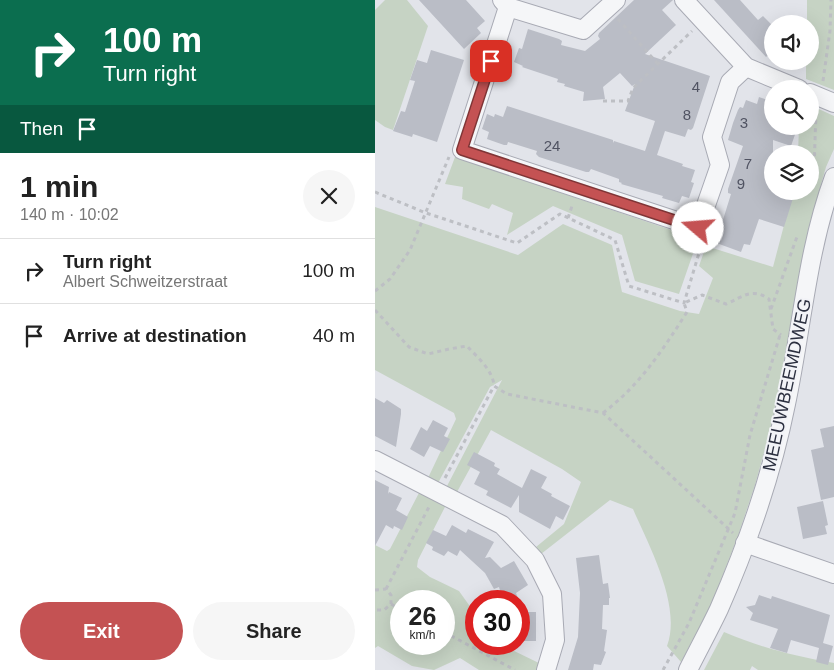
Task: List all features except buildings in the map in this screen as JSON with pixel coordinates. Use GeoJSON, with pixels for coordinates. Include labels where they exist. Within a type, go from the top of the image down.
{"type":"FeatureCollection","features":[{"type":"Feature","properties":{"kind":"street"},"geometry":{"type":"LineString","coordinates":[[684,0],[746,68],[776,80]]}},
{"type":"Feature","properties":{"kind":"street"},"geometry":{"type":"LineString","coordinates":[[612,4],[583,30],[505,3],[462,150],[698,228],[720,165],[712,137],[731,82],[746,68]]}},
{"type":"Feature","properties":{"kind":"street","name":"MEEUWBEEMDWEG"},"geometry":{"type":"LineString","coordinates":[[688,670],[718,610],[745,543],[769,475],[786,404],[814,248],[827,195],[834,177]]}},
{"type":"Feature","properties":{"kind":"street"},"geometry":{"type":"LineString","coordinates":[[375,460],[502,525],[535,560],[552,594],[555,640],[546,670]]}},
{"type":"Feature","properties":{"kind":"street"},"geometry":{"type":"LineString","coordinates":[[745,543],[834,574]]}},
{"type":"Feature","properties":{"kind":"path"},"geometry":{"type":"LineString","coordinates":[[816,145],[817,106],[821,97],[831,31],[831,0]]}},
{"type":"Feature","properties":{"kind":"path"},"geometry":{"type":"LineString","coordinates":[[612,4],[657,63]]}},
{"type":"Feature","properties":{"kind":"path"},"geometry":{"type":"LineString","coordinates":[[603,101],[628,102],[633,88],[703,21]]}},
{"type":"Feature","properties":{"kind":"path"},"geometry":{"type":"LineString","coordinates":[[375,291],[389,279],[410,250],[450,155],[462,150]]}},
{"type":"Feature","properties":{"kind":"path"},"geometry":{"type":"LineString","coordinates":[[375,192],[426,213],[517,243],[560,214],[615,240],[629,286],[684,303],[702,295],[726,304],[748,293],[760,293],[769,299],[773,329],[780,335],[799,335]]}},
{"type":"Feature","properties":{"kind":"path"},"geometry":{"type":"LineString","coordinates":[[603,413],[623,397],[660,354],[687,312],[684,303],[705,236],[698,228]]}},
{"type":"Feature","properties":{"kind":"path"},"geometry":{"type":"LineString","coordinates":[[771,309],[799,232]]}},
{"type":"Feature","properties":{"kind":"path"},"geometry":{"type":"LineString","coordinates":[[375,310],[409,347],[428,354],[467,346],[494,379],[494,386],[386,590]]}},
{"type":"Feature","properties":{"kind":"path"},"geometry":{"type":"LineString","coordinates":[[663,670],[689,623],[735,513],[750,435],[780,335]]}},
{"type":"Feature","properties":{"kind":"path"},"geometry":{"type":"LineString","coordinates":[[494,386],[507,394],[603,413],[745,543]]}},
{"type":"Feature","properties":{"kind":"path"},"geometry":{"type":"LineString","coordinates":[[375,590],[386,590],[390,594]]}},
{"type":"Feature","properties":{"kind":"path"},"geometry":{"type":"LineString","coordinates":[[375,610],[384,610],[390,605]]}},
{"type":"Feature","properties":{"kind":"path"},"geometry":{"type":"LineString","coordinates":[[455,638],[515,670]]}},
{"type":"Feature","properties":{"kind":"green space"},"geometry":{"type":"Polygon","coordinates":[[[385,0],[407,0],[428,26],[393,130],[375,120],[375,10],[385,0]]]}},
{"type":"Feature","properties":{"kind":"green space"},"geometry":{"type":"Polygon","coordinates":[[[807,0],[834,0],[834,90],[819,84],[819,80],[806,79],[806,70],[819,70],[819,15],[807,15],[807,0]]]}},
{"type":"Feature","properties":{"kind":"green space"},"geometry":{"type":"Polygon","coordinates":[[[819,109],[834,116],[834,149],[826,167],[819,192],[819,145],[798,145],[799,135],[819,135],[819,109]]]}},
{"type":"Feature","properties":{"kind":"green space"},"geometry":{"type":"Polygon","coordinates":[[[455,157],[698,239],[679,294],[635,281],[622,235],[553,206],[507,235],[513,213],[492,204],[489,209],[462,199],[463,187],[445,184],[455,157]]]}},
{"type":"Feature","properties":{"kind":"green space"},"geometry":{"type":"Polygon","coordinates":[[[791,200],[817,200],[808,230],[773,420],[755,485],[712,603],[681,662],[667,646],[671,630],[667,595],[655,558],[633,509],[610,500],[541,554],[536,547],[564,524],[581,482],[562,469],[491,430],[457,492],[446,488],[502,380],[490,387],[438,483],[428,478],[456,419],[454,413],[375,370],[375,207],[518,255],[563,224],[612,245],[622,292],[680,311],[699,314],[713,278],[699,266],[706,246],[773,267],[791,200]]]}},
{"type":"Feature","properties":{"kind":"green space"},"geometry":{"type":"Polygon","coordinates":[[[421,489],[447,503],[418,560],[417,567],[430,577],[459,591],[465,599],[465,655],[523,655],[543,665],[540,670],[479,670],[460,658],[434,670],[412,666],[393,655],[455,655],[455,590],[390,590],[390,653],[378,646],[375,648],[375,545],[387,551],[390,549],[421,489]]]}},
{"type":"Feature","properties":{"kind":"green space"},"geometry":{"type":"Polygon","coordinates":[[[724,632],[778,651],[834,663],[834,670],[758,670],[752,666],[750,670],[704,670],[724,632]]]}},
{"type":"Feature","properties":{"kind":"route"},"geometry":{"type":"LineString","coordinates":[[491,61],[462,150],[698,228]]}}]}
